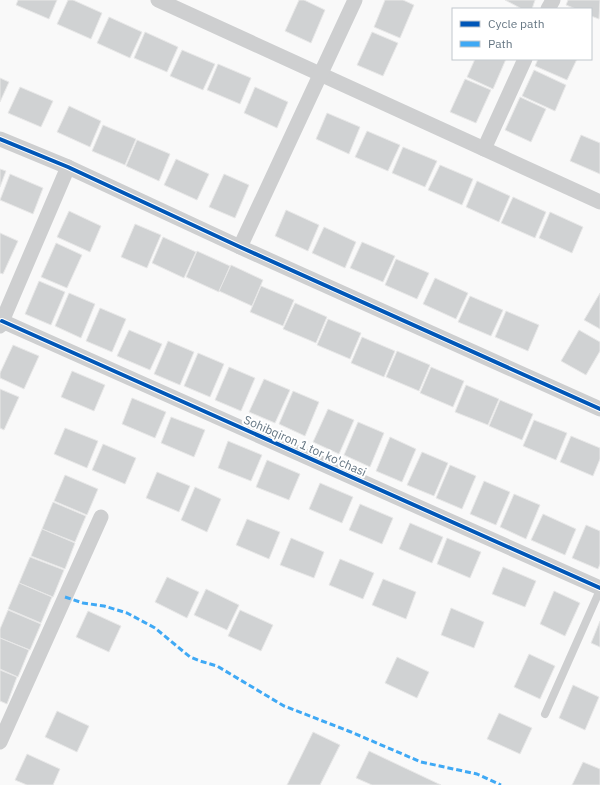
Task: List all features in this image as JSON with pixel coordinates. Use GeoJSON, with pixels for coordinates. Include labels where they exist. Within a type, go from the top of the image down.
{"type":"FeatureCollection","features":[{"type":"Feature","properties":{"kind":"street"},"geometry":{"type":"LineString","coordinates":[[240,247],[321,76],[355,0]]}},
{"type":"Feature","properties":{"kind":"street"},"geometry":{"type":"LineString","coordinates":[[163,1],[321,76],[600,202]]}},
{"type":"Feature","properties":{"kind":"street"},"geometry":{"type":"LineString","coordinates":[[484,149],[525,60]]}},
{"type":"Feature","properties":{"kind":"street"},"geometry":{"type":"LineString","coordinates":[[0,139],[68,167],[240,247],[598,404]]}},
{"type":"Feature","properties":{"kind":"street"},"geometry":{"type":"LineString","coordinates":[[1,324],[68,167]]}},
{"type":"Feature","properties":{"kind":"street","name":"Sohibqiron 1 tor ko'chasi"},"geometry":{"type":"LineString","coordinates":[[1,324],[600,589]]}},
{"type":"Feature","properties":{"kind":"street"},"geometry":{"type":"LineString","coordinates":[[0,742],[101,516]]}},
{"type":"Feature","properties":{"kind":"lane"},"geometry":{"type":"LineString","coordinates":[[545,714],[600,589]]}},
{"type":"Feature","properties":{"kind":"building"},"geometry":{"type":"Polygon","coordinates":[[[18,0],[57,0],[49,19],[16,5],[18,0]]]}},
{"type":"Feature","properties":{"kind":"building"},"geometry":{"type":"Polygon","coordinates":[[[68,0],[73,0],[102,13],[91,39],[57,24],[68,0]]]}},
{"type":"Feature","properties":{"kind":"building"},"geometry":{"type":"Polygon","coordinates":[[[299,0],[304,0],[325,10],[311,43],[285,31],[299,0]]]}},
{"type":"Feature","properties":{"kind":"building"},"geometry":{"type":"Polygon","coordinates":[[[385,0],[403,0],[414,5],[400,38],[374,27],[385,0]]]}},
{"type":"Feature","properties":{"kind":"building"},"geometry":{"type":"Polygon","coordinates":[[[505,0],[535,0],[532,8],[520,8],[505,0]]]}},
{"type":"Feature","properties":{"kind":"building"},"geometry":{"type":"Polygon","coordinates":[[[568,0],[600,0],[599,19],[592,16],[592,8],[574,8],[566,5],[568,0]]]}},
{"type":"Feature","properties":{"kind":"building"},"geometry":{"type":"Polygon","coordinates":[[[109,17],[142,32],[130,58],[97,43],[109,17]]]}},
{"type":"Feature","properties":{"kind":"building"},"geometry":{"type":"Polygon","coordinates":[[[145,32],[178,47],[167,72],[134,58],[145,32]]]}},
{"type":"Feature","properties":{"kind":"building"},"geometry":{"type":"Polygon","coordinates":[[[372,32],[398,43],[383,76],[357,65],[372,32]]]}},
{"type":"Feature","properties":{"kind":"building"},"geometry":{"type":"Polygon","coordinates":[[[182,50],[215,64],[203,90],[170,76],[182,50]]]}},
{"type":"Feature","properties":{"kind":"building"},"geometry":{"type":"Polygon","coordinates":[[[475,60],[506,60],[493,89],[467,77],[475,60]]]}},
{"type":"Feature","properties":{"kind":"building"},"geometry":{"type":"Polygon","coordinates":[[[538,60],[577,60],[567,80],[535,66],[538,60]]]}},
{"type":"Feature","properties":{"kind":"building"},"geometry":{"type":"Polygon","coordinates":[[[218,64],[251,78],[240,104],[207,90],[218,64]]]}},
{"type":"Feature","properties":{"kind":"building"},"geometry":{"type":"Polygon","coordinates":[[[534,70],[566,85],[555,111],[522,96],[534,70]]]}},
{"type":"Feature","properties":{"kind":"building"},"geometry":{"type":"Polygon","coordinates":[[[0,78],[9,82],[0,102],[0,78]]]}},
{"type":"Feature","properties":{"kind":"building"},"geometry":{"type":"Polygon","coordinates":[[[465,79],[491,90],[476,123],[450,112],[465,79]]]}},
{"type":"Feature","properties":{"kind":"building"},"geometry":{"type":"Polygon","coordinates":[[[20,87],[53,101],[41,127],[8,113],[20,87]]]}},
{"type":"Feature","properties":{"kind":"building"},"geometry":{"type":"Polygon","coordinates":[[[255,87],[288,102],[277,128],[244,113],[255,87]]]}},
{"type":"Feature","properties":{"kind":"building"},"geometry":{"type":"Polygon","coordinates":[[[520,97],[546,109],[531,142],[505,130],[520,97]]]}},
{"type":"Feature","properties":{"kind":"building"},"geometry":{"type":"Polygon","coordinates":[[[69,106],[101,121],[90,147],[57,132],[69,106]]]}},
{"type":"Feature","properties":{"kind":"building"},"geometry":{"type":"Polygon","coordinates":[[[327,113],[360,127],[349,154],[316,139],[327,113]]]}},
{"type":"Feature","properties":{"kind":"building"},"geometry":{"type":"Polygon","coordinates":[[[103,125],[136,139],[125,165],[92,151],[103,125]]]}},
{"type":"Feature","properties":{"kind":"building"},"geometry":{"type":"Polygon","coordinates":[[[367,131],[400,145],[388,171],[355,157],[367,131]]]}},
{"type":"Feature","properties":{"kind":"building"},"geometry":{"type":"Polygon","coordinates":[[[581,135],[600,143],[600,174],[570,161],[581,135]]]}},
{"type":"Feature","properties":{"kind":"building"},"geometry":{"type":"Polygon","coordinates":[[[137,140],[170,154],[159,181],[126,166],[137,140]]]}},
{"type":"Feature","properties":{"kind":"building"},"geometry":{"type":"Polygon","coordinates":[[[403,147],[437,161],[425,187],[392,173],[403,147]]]}},
{"type":"Feature","properties":{"kind":"building"},"geometry":{"type":"Polygon","coordinates":[[[176,159],[209,174],[197,200],[164,185],[176,159]]]}},
{"type":"Feature","properties":{"kind":"building"},"geometry":{"type":"Polygon","coordinates":[[[440,165],[473,179],[462,205],[428,190],[440,165]]]}},
{"type":"Feature","properties":{"kind":"building"},"geometry":{"type":"Polygon","coordinates":[[[0,169],[6,171],[0,187],[0,169]]]}},
{"type":"Feature","properties":{"kind":"building"},"geometry":{"type":"Polygon","coordinates":[[[10,174],[43,188],[33,214],[0,200],[10,174]]]}},
{"type":"Feature","properties":{"kind":"building"},"geometry":{"type":"Polygon","coordinates":[[[224,174],[249,185],[235,218],[209,207],[224,174]]]}},
{"type":"Feature","properties":{"kind":"building"},"geometry":{"type":"Polygon","coordinates":[[[477,181],[510,196],[499,222],[466,207],[477,181]]]}},
{"type":"Feature","properties":{"kind":"building"},"geometry":{"type":"Polygon","coordinates":[[[513,197],[546,212],[535,238],[501,223],[513,197]]]}},
{"type":"Feature","properties":{"kind":"building"},"geometry":{"type":"Polygon","coordinates":[[[286,210],[319,225],[308,251],[275,236],[286,210]]]}},
{"type":"Feature","properties":{"kind":"building"},"geometry":{"type":"Polygon","coordinates":[[[69,211],[101,226],[90,252],[57,237],[69,211]]]}},
{"type":"Feature","properties":{"kind":"building"},"geometry":{"type":"Polygon","coordinates":[[[550,212],[583,227],[572,253],[539,238],[550,212]]]}},
{"type":"Feature","properties":{"kind":"building"},"geometry":{"type":"Polygon","coordinates":[[[135,224],[161,235],[147,268],[121,257],[135,224]]]}},
{"type":"Feature","properties":{"kind":"building"},"geometry":{"type":"Polygon","coordinates":[[[324,227],[356,242],[345,268],[312,253],[324,227]]]}},
{"type":"Feature","properties":{"kind":"building"},"geometry":{"type":"Polygon","coordinates":[[[0,233],[18,241],[3,274],[0,273],[0,233]]]}},
{"type":"Feature","properties":{"kind":"building"},"geometry":{"type":"Polygon","coordinates":[[[163,237],[196,252],[184,278],[152,263],[163,237]]]}},
{"type":"Feature","properties":{"kind":"building"},"geometry":{"type":"Polygon","coordinates":[[[362,242],[395,256],[383,282],[350,268],[362,242]]]}},
{"type":"Feature","properties":{"kind":"building"},"geometry":{"type":"Polygon","coordinates":[[[56,243],[82,255],[67,288],[41,277],[56,243]]]}},
{"type":"Feature","properties":{"kind":"building"},"geometry":{"type":"Polygon","coordinates":[[[197,251],[230,266],[219,292],[186,277],[197,251]]]}},
{"type":"Feature","properties":{"kind":"building"},"geometry":{"type":"Polygon","coordinates":[[[396,259],[429,273],[417,299],[385,285],[396,259]]]}},
{"type":"Feature","properties":{"kind":"building"},"geometry":{"type":"Polygon","coordinates":[[[231,265],[263,280],[252,306],[219,291],[231,265]]]}},
{"type":"Feature","properties":{"kind":"building"},"geometry":{"type":"Polygon","coordinates":[[[435,278],[468,293],[456,319],[423,304],[435,278]]]}},
{"type":"Feature","properties":{"kind":"building"},"geometry":{"type":"Polygon","coordinates":[[[39,281],[65,292],[51,325],[25,314],[39,281]]]}},
{"type":"Feature","properties":{"kind":"building"},"geometry":{"type":"Polygon","coordinates":[[[261,286],[294,300],[283,326],[250,312],[261,286]]]}},
{"type":"Feature","properties":{"kind":"building"},"geometry":{"type":"Polygon","coordinates":[[[69,293],[95,304],[81,338],[55,326],[69,293]]]}},
{"type":"Feature","properties":{"kind":"building"},"geometry":{"type":"Polygon","coordinates":[[[600,293],[600,329],[584,320],[600,293]]]}},
{"type":"Feature","properties":{"kind":"building"},"geometry":{"type":"Polygon","coordinates":[[[470,296],[503,310],[491,336],[458,322],[470,296]]]}},
{"type":"Feature","properties":{"kind":"building"},"geometry":{"type":"Polygon","coordinates":[[[295,303],[327,317],[316,343],[283,329],[295,303]]]}},
{"type":"Feature","properties":{"kind":"building"},"geometry":{"type":"Polygon","coordinates":[[[100,308],[126,319],[112,352],[86,341],[100,308]]]}},
{"type":"Feature","properties":{"kind":"building"},"geometry":{"type":"Polygon","coordinates":[[[506,311],[539,325],[528,351],[495,337],[506,311]]]}},
{"type":"Feature","properties":{"kind":"building"},"geometry":{"type":"Polygon","coordinates":[[[328,319],[361,333],[350,359],[317,345],[328,319]]]}},
{"type":"Feature","properties":{"kind":"building"},"geometry":{"type":"Polygon","coordinates":[[[129,330],[162,344],[150,370],[117,356],[129,330]]]}},
{"type":"Feature","properties":{"kind":"building"},"geometry":{"type":"Polygon","coordinates":[[[579,330],[600,342],[600,351],[586,375],[561,361],[579,330]]]}},
{"type":"Feature","properties":{"kind":"building"},"geometry":{"type":"Polygon","coordinates":[[[362,337],[395,351],[384,377],[351,363],[362,337]]]}},
{"type":"Feature","properties":{"kind":"building"},"geometry":{"type":"Polygon","coordinates":[[[168,341],[194,352],[180,385],[154,374],[168,341]]]}},
{"type":"Feature","properties":{"kind":"building"},"geometry":{"type":"Polygon","coordinates":[[[13,345],[39,356],[24,389],[0,378],[0,373],[13,345]]]}},
{"type":"Feature","properties":{"kind":"building"},"geometry":{"type":"Polygon","coordinates":[[[397,351],[430,365],[419,391],[386,377],[397,351]]]}},
{"type":"Feature","properties":{"kind":"building"},"geometry":{"type":"Polygon","coordinates":[[[198,353],[224,364],[210,397],[184,386],[198,353]]]}},
{"type":"Feature","properties":{"kind":"building"},"geometry":{"type":"Polygon","coordinates":[[[229,367],[255,378],[241,411],[215,400],[229,367]]]}},
{"type":"Feature","properties":{"kind":"building"},"geometry":{"type":"Polygon","coordinates":[[[431,367],[464,381],[453,407],[420,393],[431,367]]]}},
{"type":"Feature","properties":{"kind":"building"},"geometry":{"type":"Polygon","coordinates":[[[72,371],[105,385],[94,411],[61,397],[72,371]]]}},
{"type":"Feature","properties":{"kind":"building"},"geometry":{"type":"Polygon","coordinates":[[[264,379],[290,390],[275,423],[249,412],[264,379]]]}},
{"type":"Feature","properties":{"kind":"building"},"geometry":{"type":"Polygon","coordinates":[[[466,385],[499,399],[488,425],[455,412],[466,385]]]}},
{"type":"Feature","properties":{"kind":"building"},"geometry":{"type":"Polygon","coordinates":[[[0,389],[19,397],[4,430],[0,428],[0,389]]]}},
{"type":"Feature","properties":{"kind":"building"},"geometry":{"type":"Polygon","coordinates":[[[293,391],[319,402],[305,436],[279,424],[293,391]]]}},
{"type":"Feature","properties":{"kind":"building"},"geometry":{"type":"Polygon","coordinates":[[[132,398],[166,412],[155,438],[122,424],[132,398]]]}},
{"type":"Feature","properties":{"kind":"building"},"geometry":{"type":"Polygon","coordinates":[[[500,400],[533,414],[522,440],[489,426],[500,400]]]}},
{"type":"Feature","properties":{"kind":"building"},"geometry":{"type":"Polygon","coordinates":[[[328,409],[354,420],[339,454],[313,442],[328,409]]]}},
{"type":"Feature","properties":{"kind":"building"},"geometry":{"type":"Polygon","coordinates":[[[171,417],[205,430],[194,457],[161,443],[171,417]]]}},
{"type":"Feature","properties":{"kind":"building"},"geometry":{"type":"Polygon","coordinates":[[[534,420],[567,433],[556,460],[523,446],[534,420]]]}},
{"type":"Feature","properties":{"kind":"building"},"geometry":{"type":"Polygon","coordinates":[[[358,422],[384,433],[370,467],[344,455],[358,422]]]}},
{"type":"Feature","properties":{"kind":"building"},"geometry":{"type":"Polygon","coordinates":[[[65,428],[98,441],[87,468],[54,454],[65,428]]]}},
{"type":"Feature","properties":{"kind":"building"},"geometry":{"type":"Polygon","coordinates":[[[571,436],[600,448],[600,459],[593,476],[560,462],[571,436]]]}},
{"type":"Feature","properties":{"kind":"building"},"geometry":{"type":"Polygon","coordinates":[[[390,437],[416,449],[402,482],[376,471],[390,437]]]}},
{"type":"Feature","properties":{"kind":"building"},"geometry":{"type":"Polygon","coordinates":[[[228,441],[262,455],[251,481],[218,468],[228,441]]]}},
{"type":"Feature","properties":{"kind":"building"},"geometry":{"type":"Polygon","coordinates":[[[103,444],[136,458],[125,484],[92,470],[103,444]]]}},
{"type":"Feature","properties":{"kind":"building"},"geometry":{"type":"Polygon","coordinates":[[[422,452],[448,463],[434,496],[407,485],[422,452]]]}},
{"type":"Feature","properties":{"kind":"building"},"geometry":{"type":"Polygon","coordinates":[[[267,460],[300,474],[289,500],[256,487],[267,460]]]}},
{"type":"Feature","properties":{"kind":"building"},"geometry":{"type":"Polygon","coordinates":[[[450,465],[476,476],[462,509],[436,498],[450,465]]]}},
{"type":"Feature","properties":{"kind":"building"},"geometry":{"type":"Polygon","coordinates":[[[157,472],[190,486],[179,512],[146,498],[157,472]]]}},
{"type":"Feature","properties":{"kind":"building"},"geometry":{"type":"Polygon","coordinates":[[[65,475],[98,489],[87,515],[54,501],[65,475]]]}},
{"type":"Feature","properties":{"kind":"building"},"geometry":{"type":"Polygon","coordinates":[[[484,481],[510,492],[496,525],[470,514],[484,481]]]}},
{"type":"Feature","properties":{"kind":"building"},"geometry":{"type":"Polygon","coordinates":[[[320,483],[353,497],[342,523],[309,509],[320,483]]]}},
{"type":"Feature","properties":{"kind":"building"},"geometry":{"type":"Polygon","coordinates":[[[195,487],[221,499],[207,532],[181,520],[195,487]]]}},
{"type":"Feature","properties":{"kind":"building"},"geometry":{"type":"Polygon","coordinates":[[[514,494],[540,505],[526,539],[500,527],[514,494]]]}},
{"type":"Feature","properties":{"kind":"building"},"geometry":{"type":"Polygon","coordinates":[[[53,502],[86,516],[75,542],[42,529],[53,502]]]}},
{"type":"Feature","properties":{"kind":"building"},"geometry":{"type":"Polygon","coordinates":[[[360,504],[393,518],[382,544],[349,530],[360,504]]]}},
{"type":"Feature","properties":{"kind":"building"},"geometry":{"type":"Polygon","coordinates":[[[543,514],[576,529],[565,555],[531,540],[543,514]]]}},
{"type":"Feature","properties":{"kind":"building"},"geometry":{"type":"Polygon","coordinates":[[[247,519],[280,532],[269,559],[236,545],[247,519]]]}},
{"type":"Feature","properties":{"kind":"building"},"geometry":{"type":"Polygon","coordinates":[[[410,523],[443,537],[432,563],[399,549],[410,523]]]}},
{"type":"Feature","properties":{"kind":"building"},"geometry":{"type":"Polygon","coordinates":[[[586,525],[600,531],[600,564],[598,569],[572,558],[586,525]]]}},
{"type":"Feature","properties":{"kind":"building"},"geometry":{"type":"Polygon","coordinates":[[[42,529],[75,543],[65,569],[31,556],[42,529]]]}},
{"type":"Feature","properties":{"kind":"building"},"geometry":{"type":"Polygon","coordinates":[[[291,538],[324,552],[314,578],[280,565],[291,538]]]}},
{"type":"Feature","properties":{"kind":"building"},"geometry":{"type":"Polygon","coordinates":[[[447,538],[481,552],[470,578],[437,564],[447,538]]]}},
{"type":"Feature","properties":{"kind":"building"},"geometry":{"type":"Polygon","coordinates":[[[30,557],[64,570],[53,597],[19,583],[30,557]]]}},
{"type":"Feature","properties":{"kind":"building"},"geometry":{"type":"Polygon","coordinates":[[[340,559],[374,573],[363,599],[329,585],[340,559]]]}},
{"type":"Feature","properties":{"kind":"building"},"geometry":{"type":"Polygon","coordinates":[[[503,567],[536,581],[525,607],[492,594],[503,567]]]}},
{"type":"Feature","properties":{"kind":"building"},"geometry":{"type":"Polygon","coordinates":[[[167,577],[199,592],[187,618],[155,602],[167,577]]]}},
{"type":"Feature","properties":{"kind":"building"},"geometry":{"type":"Polygon","coordinates":[[[383,579],[416,592],[406,619],[372,605],[383,579]]]}},
{"type":"Feature","properties":{"kind":"building"},"geometry":{"type":"Polygon","coordinates":[[[19,583],[52,597],[41,623],[8,609],[19,583]]]}},
{"type":"Feature","properties":{"kind":"building"},"geometry":{"type":"Polygon","coordinates":[[[206,589],[239,605],[227,630],[194,615],[206,589]]]}},
{"type":"Feature","properties":{"kind":"building"},"geometry":{"type":"Polygon","coordinates":[[[554,591],[580,603],[565,636],[540,624],[554,591]]]}},
{"type":"Feature","properties":{"kind":"building"},"geometry":{"type":"Polygon","coordinates":[[[451,608],[484,622],[474,648],[441,635],[451,608]]]}},
{"type":"Feature","properties":{"kind":"building"},"geometry":{"type":"Polygon","coordinates":[[[8,610],[41,624],[30,650],[0,638],[0,629],[8,610]]]}},
{"type":"Feature","properties":{"kind":"building"},"geometry":{"type":"Polygon","coordinates":[[[240,610],[273,625],[261,651],[228,636],[240,610]]]}},
{"type":"Feature","properties":{"kind":"building"},"geometry":{"type":"Polygon","coordinates":[[[88,611],[121,626],[109,652],[76,637],[88,611]]]}},
{"type":"Feature","properties":{"kind":"building"},"geometry":{"type":"Polygon","coordinates":[[[600,621],[600,647],[591,643],[600,621]]]}},
{"type":"Feature","properties":{"kind":"building"},"geometry":{"type":"Polygon","coordinates":[[[0,638],[29,650],[18,677],[0,669],[0,638]]]}},
{"type":"Feature","properties":{"kind":"building"},"geometry":{"type":"Polygon","coordinates":[[[529,654],[555,666],[540,699],[514,687],[529,654]]]}},
{"type":"Feature","properties":{"kind":"building"},"geometry":{"type":"Polygon","coordinates":[[[397,657],[429,672],[417,698],[385,683],[397,657]]]}},
{"type":"Feature","properties":{"kind":"building"},"geometry":{"type":"Polygon","coordinates":[[[0,670],[17,677],[7,704],[0,701],[0,670]]]}},
{"type":"Feature","properties":{"kind":"building"},"geometry":{"type":"Polygon","coordinates":[[[573,685],[599,697],[585,730],[559,718],[573,685]]]}},
{"type":"Feature","properties":{"kind":"building"},"geometry":{"type":"Polygon","coordinates":[[[57,711],[89,726],[77,752],[45,737],[57,711]]]}},
{"type":"Feature","properties":{"kind":"building"},"geometry":{"type":"Polygon","coordinates":[[[499,713],[532,728],[520,754],[487,739],[499,713]]]}},
{"type":"Feature","properties":{"kind":"building"},"geometry":{"type":"Polygon","coordinates":[[[313,732],[340,745],[320,785],[287,785],[313,732]]]}},
{"type":"Feature","properties":{"kind":"building"},"geometry":{"type":"Polygon","coordinates":[[[369,751],[441,785],[372,785],[356,778],[369,751]]]}},
{"type":"Feature","properties":{"kind":"building"},"geometry":{"type":"Polygon","coordinates":[[[27,754],[60,769],[53,785],[27,785],[15,780],[27,754]]]}},
{"type":"Feature","properties":{"kind":"building"},"geometry":{"type":"Polygon","coordinates":[[[583,762],[600,769],[600,785],[572,785],[583,762]]]}},
{"type":"Feature","properties":{"kind":"marked path"},"geometry":{"type":"LineString","coordinates":[[65,597],[83,603],[104,606],[127,613],[155,628],[190,657],[217,666],[284,706],[351,732],[421,762],[477,774],[501,785]]}},
{"type":"Feature","properties":{"kind":"cycle path"},"geometry":{"type":"LineString","coordinates":[[0,139],[68,167],[240,247],[600,409]]}},
{"type":"Feature","properties":{"kind":"cycle path"},"geometry":{"type":"LineString","coordinates":[[2,321],[600,588]]}}]}
